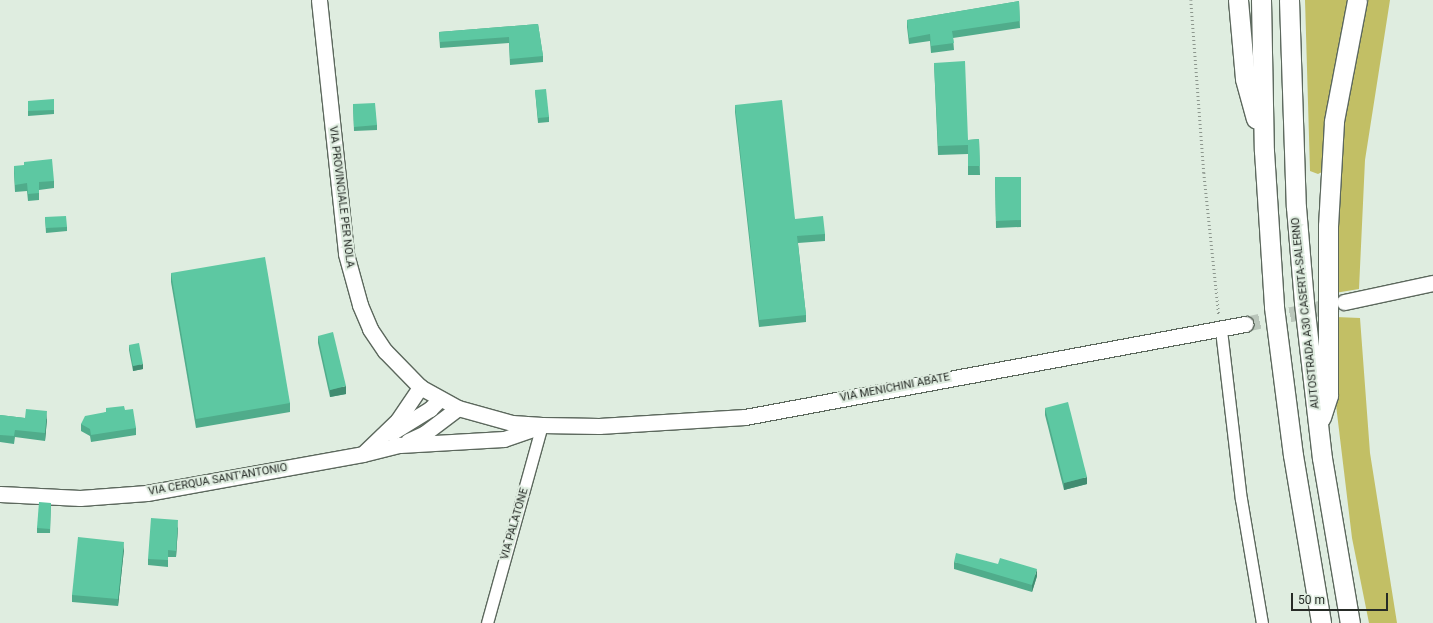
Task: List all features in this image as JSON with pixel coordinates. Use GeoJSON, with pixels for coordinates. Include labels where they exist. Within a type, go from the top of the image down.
{"type":"FeatureCollection","features":[{"type":"Feature","properties":{"kind":"highway"},"geometry":{"type":"LineString","coordinates":[[1238,0],[1246,79],[1264,151]]}},
{"type":"Feature","properties":{"kind":"highway"},"geometry":{"type":"LineString","coordinates":[[1261,0],[1264,151],[1275,315],[1293,455],[1321,623]]}},
{"type":"Feature","properties":{"kind":"highway","name":"AUTOSTRADA A30 CASERTA-SALERNO"},"geometry":{"type":"LineString","coordinates":[[1288,0],[1296,207],[1318,428],[1350,623]]}},
{"type":"Feature","properties":{"kind":"highway"},"geometry":{"type":"LineString","coordinates":[[1318,428],[1328,395],[1328,226],[1334,122],[1357,1]]}},
{"type":"Feature","properties":{"kind":"street","name":"VIA PROVINCIALE PER NOLA"},"geometry":{"type":"LineString","coordinates":[[319,0],[351,274],[370,329],[384,351],[420,386],[439,400],[458,408],[512,423],[542,425]]}},
{"type":"Feature","properties":{"kind":"street"},"geometry":{"type":"LineString","coordinates":[[1344,302],[1433,283]]}},
{"type":"Feature","properties":{"kind":"street","name":"VIA MENICHINI ABATE"},"geometry":{"type":"LineString","coordinates":[[542,425],[599,426],[745,417],[1221,330],[1245,324]]}},
{"type":"Feature","properties":{"kind":"street"},"geometry":{"type":"LineString","coordinates":[[1221,330],[1241,499],[1262,623]]}},
{"type":"Feature","properties":{"kind":"street"},"geometry":{"type":"LineString","coordinates":[[363,454],[398,420],[420,386]]}},
{"type":"Feature","properties":{"kind":"street"},"geometry":{"type":"LineString","coordinates":[[382,436],[406,425],[430,409],[439,400]]}},
{"type":"Feature","properties":{"kind":"street","name":"VIA CERQUA SANT'ANTONIO"},"geometry":{"type":"LineString","coordinates":[[0,494],[80,498],[148,493],[363,454],[400,444],[425,433],[458,408]]}},
{"type":"Feature","properties":{"kind":"street","name":"VIA CERQUA SANT'ANTONIO"},"geometry":{"type":"LineString","coordinates":[[400,444],[504,440],[542,425]]}},
{"type":"Feature","properties":{"kind":"street","name":"VIA PALATONE"},"geometry":{"type":"LineString","coordinates":[[487,623],[542,425]]}},
{"type":"Feature","properties":{"kind":"path"},"geometry":{"type":"LineString","coordinates":[[1191,0],[1204,173],[1221,330]]}},
{"type":"Feature","properties":{"kind":"shaded area"},"geometry":{"type":"Polygon","coordinates":[[[1305,0],[1350,0],[1324,171],[1318,174],[1310,171],[1305,0]]]}},
{"type":"Feature","properties":{"kind":"shaded area"},"geometry":{"type":"Polygon","coordinates":[[[1364,0],[1390,0],[1365,160],[1359,289],[1335,293],[1338,174],[1346,103],[1364,0]]]}},
{"type":"Feature","properties":{"kind":"shaded area"},"geometry":{"type":"Polygon","coordinates":[[[1336,317],[1360,318],[1370,453],[1397,623],[1369,623],[1352,538],[1336,405],[1336,317]]]}},
{"type":"Feature","properties":{"kind":"building"},"geometry":{"type":"Polygon","coordinates":[[[1019,1],[1020,21],[952,31],[954,43],[931,46],[930,34],[909,38],[907,20],[1019,1]]]}},
{"type":"Feature","properties":{"kind":"building"},"geometry":{"type":"Polygon","coordinates":[[[538,24],[543,56],[510,59],[509,37],[440,42],[439,32],[538,24]]]}},
{"type":"Feature","properties":{"kind":"building"},"geometry":{"type":"Polygon","coordinates":[[[965,61],[968,140],[979,139],[980,166],[968,166],[968,145],[938,146],[934,63],[965,61]]]}},
{"type":"Feature","properties":{"kind":"building"},"geometry":{"type":"Polygon","coordinates":[[[546,89],[549,117],[538,118],[535,90],[546,89]]]}},
{"type":"Feature","properties":{"kind":"building"},"geometry":{"type":"Polygon","coordinates":[[[54,99],[54,110],[28,111],[28,101],[54,99]]]}},
{"type":"Feature","properties":{"kind":"building"},"geometry":{"type":"Polygon","coordinates":[[[782,100],[795,219],[823,216],[825,234],[797,236],[806,315],[759,320],[735,105],[782,100]]]}},
{"type":"Feature","properties":{"kind":"building"},"geometry":{"type":"Polygon","coordinates":[[[375,103],[377,125],[354,127],[353,104],[375,103]]]}},
{"type":"Feature","properties":{"kind":"building"},"geometry":{"type":"Polygon","coordinates":[[[52,159],[54,181],[39,182],[39,193],[28,194],[27,183],[15,185],[14,166],[24,165],[24,162],[52,159]]]}},
{"type":"Feature","properties":{"kind":"building"},"geometry":{"type":"Polygon","coordinates":[[[995,177],[1021,177],[1021,220],[996,221],[995,177]]]}},
{"type":"Feature","properties":{"kind":"building"},"geometry":{"type":"Polygon","coordinates":[[[66,216],[67,227],[46,228],[45,217],[66,216]]]}},
{"type":"Feature","properties":{"kind":"building"},"geometry":{"type":"Polygon","coordinates":[[[265,257],[290,403],[196,419],[171,273],[265,257]]]}},
{"type":"Feature","properties":{"kind":"building"},"geometry":{"type":"Polygon","coordinates":[[[333,332],[346,386],[330,390],[318,336],[333,332]]]}},
{"type":"Feature","properties":{"kind":"building"},"geometry":{"type":"Polygon","coordinates":[[[139,343],[143,364],[133,366],[129,345],[139,343]]]}},
{"type":"Feature","properties":{"kind":"building"},"geometry":{"type":"Polygon","coordinates":[[[1068,402],[1087,477],[1064,483],[1045,408],[1068,402]]]}},
{"type":"Feature","properties":{"kind":"building"},"geometry":{"type":"Polygon","coordinates":[[[124,406],[125,410],[133,409],[136,428],[91,435],[90,429],[81,424],[85,416],[106,412],[106,408],[124,406]]]}},
{"type":"Feature","properties":{"kind":"building"},"geometry":{"type":"Polygon","coordinates":[[[26,409],[47,411],[45,433],[15,430],[14,436],[0,435],[0,415],[25,418],[26,409]]]}},
{"type":"Feature","properties":{"kind":"building"},"geometry":{"type":"Polygon","coordinates":[[[39,502],[51,503],[50,529],[37,528],[39,502]]]}},
{"type":"Feature","properties":{"kind":"building"},"geometry":{"type":"Polygon","coordinates":[[[151,518],[178,520],[176,551],[168,550],[168,560],[148,559],[151,518]]]}},
{"type":"Feature","properties":{"kind":"building"},"geometry":{"type":"Polygon","coordinates":[[[78,537],[124,542],[118,599],[72,595],[78,537]]]}},
{"type":"Feature","properties":{"kind":"building"},"geometry":{"type":"Polygon","coordinates":[[[956,553],[998,564],[1000,558],[1037,569],[1032,585],[954,562],[956,553]]]}},
{"type":"Feature","properties":{"kind":"tunnel"},"geometry":{"type":"LineString","coordinates":[[1245,324],[1338,304]]}}]}
